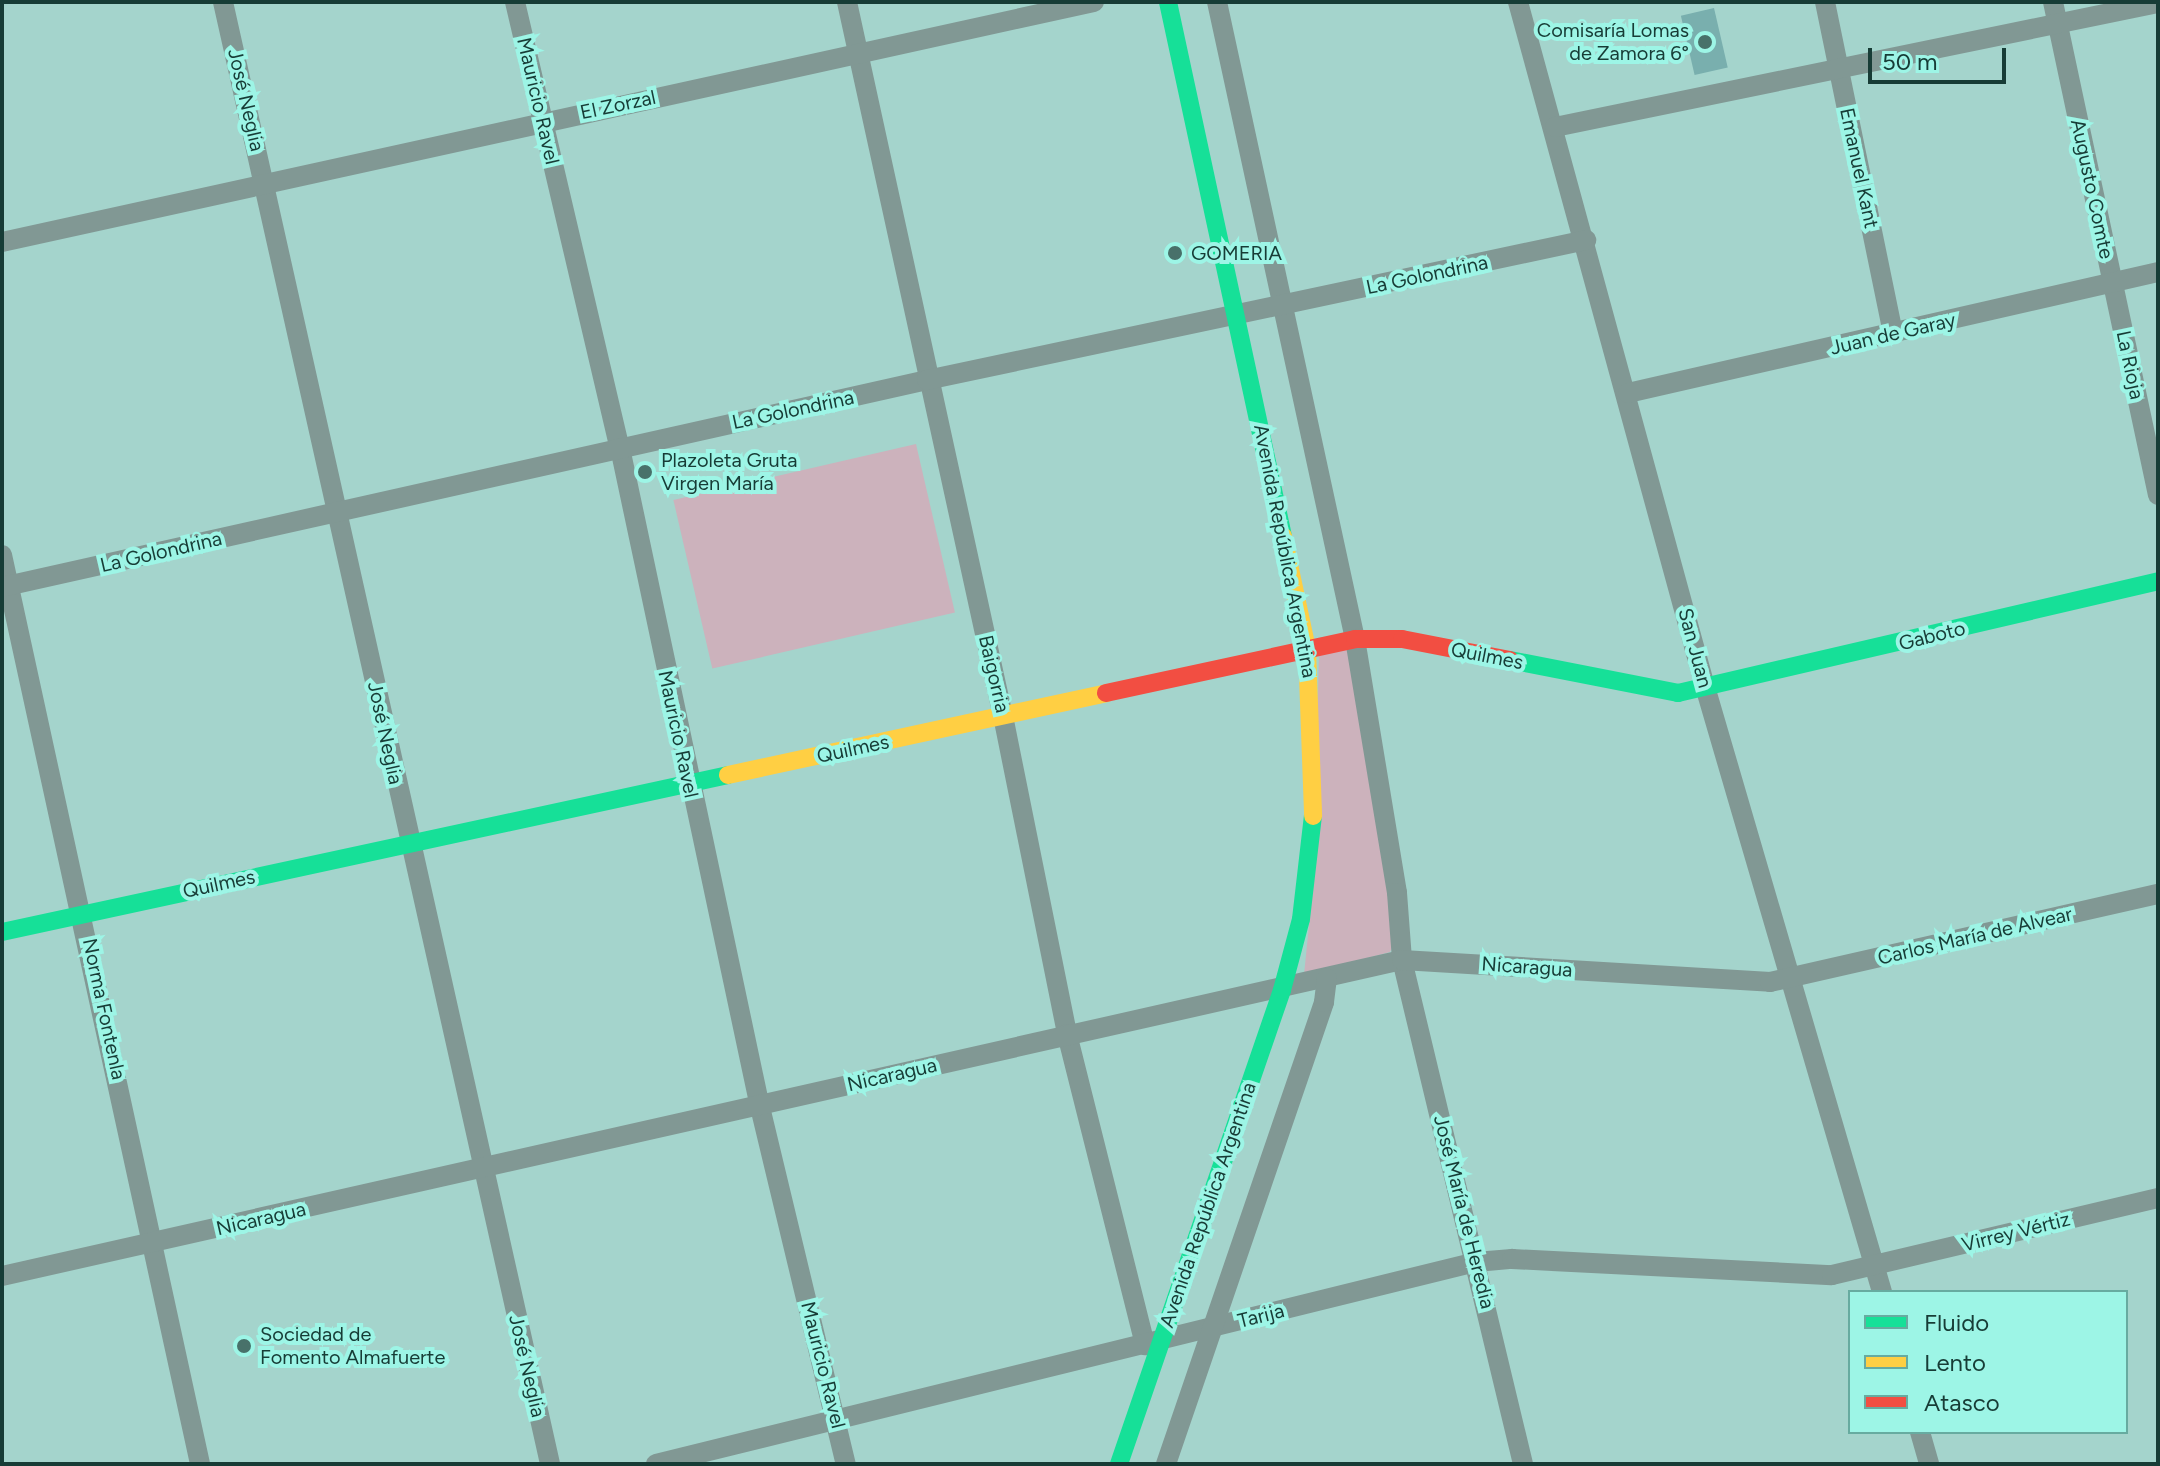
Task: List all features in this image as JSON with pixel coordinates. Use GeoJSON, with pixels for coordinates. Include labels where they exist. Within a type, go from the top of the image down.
{"type":"FeatureCollection","features":[{"type":"Feature","properties":{"kind":"street","name":"José Neglia"},"geometry":{"type":"LineString","coordinates":[[223,2],[266,184],[481,1169],[550,1464]]}},
{"type":"Feature","properties":{"kind":"street","name":"Mauricio Ravel"},"geometry":{"type":"LineString","coordinates":[[515,2],[620,448],[688,785],[760,1107],[846,1464]]}},
{"type":"Feature","properties":{"kind":"street","name":"Baigorria"},"geometry":{"type":"LineString","coordinates":[[847,2],[927,380],[1003,716],[1067,1034],[1153,1343]]}},
{"type":"Feature","properties":{"kind":"street","name":"El Zorzal"},"geometry":{"type":"LineString","coordinates":[[2,242],[1094,2]]}},
{"type":"Feature","properties":{"kind":"street","name":"Avenida República Argentina"},"geometry":{"type":"LineString","coordinates":[[1119,1464],[1153,1343],[1282,990],[1310,867],[1315,747],[1307,649],[1238,315],[1168,2]]}},
{"type":"Feature","properties":{"kind":"street"},"geometry":{"type":"LineString","coordinates":[[1217,2],[1355,639],[1397,893],[1402,960]]}},
{"type":"Feature","properties":{"kind":"street","name":"San Juan"},"geometry":{"type":"LineString","coordinates":[[1518,2],[1628,393],[1706,690],[1881,1290]]}},
{"type":"Feature","properties":{"kind":"street","name":"Emanuel Kant"},"geometry":{"type":"LineString","coordinates":[[1825,2],[1893,334]]}},
{"type":"Feature","properties":{"kind":"street","name":"Augusto Comte"},"geometry":{"type":"LineString","coordinates":[[2053,2],[2112,282]]}},
{"type":"Feature","properties":{"kind":"street"},"geometry":{"type":"LineString","coordinates":[[1555,127],[1840,72],[2158,3]]}},
{"type":"Feature","properties":{"kind":"street","name":"La Golondrina"},"geometry":{"type":"LineString","coordinates":[[5,587],[927,380],[1586,240]]}},
{"type":"Feature","properties":{"kind":"street","name":"Juan de Garay"},"geometry":{"type":"LineString","coordinates":[[1628,393],[2158,272]]}},
{"type":"Feature","properties":{"kind":"street","name":"La Rioja"},"geometry":{"type":"LineString","coordinates":[[2112,282],[2158,495]]}},
{"type":"Feature","properties":{"kind":"street","name":"Norma Fontenla"},"geometry":{"type":"LineString","coordinates":[[2,555],[5,587],[84,914],[200,1464]]}},
{"type":"Feature","properties":{"kind":"street","name":"Gaboto"},"geometry":{"type":"LineString","coordinates":[[1706,690],[2158,581]]}},
{"type":"Feature","properties":{"kind":"street","name":"Quilmes"},"geometry":{"type":"LineString","coordinates":[[2,932],[1355,639],[1402,639],[1653,690],[1706,690]]}},
{"type":"Feature","properties":{"kind":"street","name":"Carlos María de Alvear"},"geometry":{"type":"LineString","coordinates":[[1791,978],[2158,894]]}},
{"type":"Feature","properties":{"kind":"street","name":"Nicaragua"},"geometry":{"type":"LineString","coordinates":[[2,1276],[760,1107],[1067,1034],[1282,990],[1402,960],[1770,982],[1791,978]]}},
{"type":"Feature","properties":{"kind":"street","name":"José María de Heredia"},"geometry":{"type":"LineString","coordinates":[[1402,960],[1523,1464]]}},
{"type":"Feature","properties":{"kind":"street"},"geometry":{"type":"LineString","coordinates":[[1166,1464],[1327,978]]}},
{"type":"Feature","properties":{"kind":"street","name":"Virrey Vértiz"},"geometry":{"type":"LineString","coordinates":[[1875,1268],[2158,1198]]}},
{"type":"Feature","properties":{"kind":"street","name":"Tarija"},"geometry":{"type":"LineString","coordinates":[[656,1464],[1476,1262],[1512,1259],[1832,1275],[1875,1268]]}},
{"type":"Feature","properties":{"kind":"street"},"geometry":{"type":"LineString","coordinates":[[1921,1434],[1929,1464]]}},
{"type":"Feature","properties":{"kind":"street"},"geometry":{"type":"LineString","coordinates":[[1174,1443],[1178,1464]]}},
{"type":"Feature","properties":{"kind":"shaded area"},"geometry":{"type":"Polygon","coordinates":[[[916,444],[955,613],[712,669],[673,500],[916,444]]]}},
{"type":"Feature","properties":{"kind":"shaded area"},"geometry":{"type":"Polygon","coordinates":[[[1351,647],[1395,941],[1390,952],[1304,975],[1313,885],[1319,654],[1351,647]]]}},
{"type":"Feature","properties":{"kind":"building","name":"Comisaría Lomas de Zamora 6°"},"geometry":{"type":"Polygon","coordinates":[[[1714,8],[1728,67],[1695,75],[1681,16],[1714,8]]]}},
{"type":"Feature","properties":{"kind":"traffic: fast"},"geometry":{"type":"LineString","coordinates":[[1168,2],[1283,536]]}},
{"type":"Feature","properties":{"kind":"traffic: fast"},"geometry":{"type":"LineString","coordinates":[[1510,660],[1678,693],[2158,581]]}},
{"type":"Feature","properties":{"kind":"traffic: fast"},"geometry":{"type":"LineString","coordinates":[[2,932],[728,775]]}},
{"type":"Feature","properties":{"kind":"traffic: fast"},"geometry":{"type":"LineString","coordinates":[[1119,1464],[1282,990],[1301,919],[1313,816]]}},
{"type":"Feature","properties":{"kind":"traffic: slow"},"geometry":{"type":"LineString","coordinates":[[1283,536],[1307,649],[1313,816]]}},
{"type":"Feature","properties":{"kind":"traffic: slow"},"geometry":{"type":"LineString","coordinates":[[728,775],[1106,693]]}},
{"type":"Feature","properties":{"kind":"traffic: jam"},"geometry":{"type":"LineString","coordinates":[[1106,693],[1355,639],[1402,639],[1510,660]]}},
{"type":"Feature","properties":{"kind":"place","name":"Comisaría Lomas de Zamora 6°"},"geometry":{"type":"Point","coordinates":[1705,42]}},
{"type":"Feature","properties":{"kind":"place","name":"GOMERIA"},"geometry":{"type":"Point","coordinates":[1175,253]}},
{"type":"Feature","properties":{"kind":"place","name":"Plazoleta Gruta Virgen María"},"geometry":{"type":"Point","coordinates":[645,472]}},
{"type":"Feature","properties":{"kind":"place","name":"Sociedad de Fomento Almafuerte"},"geometry":{"type":"Point","coordinates":[244,1346]}}]}
